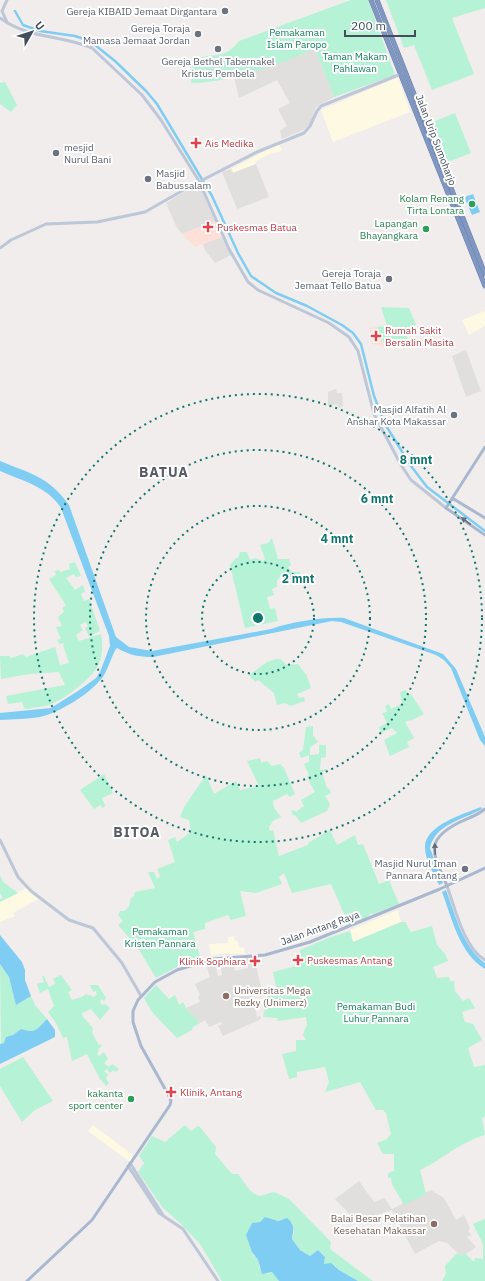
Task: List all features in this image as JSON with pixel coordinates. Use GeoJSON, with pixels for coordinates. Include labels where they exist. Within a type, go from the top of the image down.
{"type":"FeatureCollection","features":[{"type":"Feature","properties":{"kind":"highway","name":"Jalan Urip Sumoharjo"},"geometry":{"type":"LineString","coordinates":[[371,0],[485,274]]}},
{"type":"Feature","properties":{"kind":"highway","name":"Jalan Urip Sumoharjo"},"geometry":{"type":"LineString","coordinates":[[377,0],[485,284]]}},
{"type":"Feature","properties":{"kind":"main road"},"geometry":{"type":"LineString","coordinates":[[7,0],[2,10],[7,22]]}},
{"type":"Feature","properties":{"kind":"main road"},"geometry":{"type":"LineString","coordinates":[[0,18],[26,32],[80,43],[93,48],[152,107],[200,181],[229,249],[248,282],[258,290],[329,322],[349,337],[358,351],[374,414],[401,465],[411,480],[450,503],[485,518]]}},
{"type":"Feature","properties":{"kind":"main road"},"geometry":{"type":"LineString","coordinates":[[0,248],[11,240],[46,224],[97,222],[141,214],[193,184],[206,179],[263,149],[304,133],[312,122],[317,110],[321,106],[401,74]]}},
{"type":"Feature","properties":{"kind":"main road"},"geometry":{"type":"LineString","coordinates":[[193,184],[203,190]]}},
{"type":"Feature","properties":{"kind":"main road"},"geometry":{"type":"LineString","coordinates":[[450,503],[485,447]]}},
{"type":"Feature","properties":{"kind":"main road"},"geometry":{"type":"LineString","coordinates":[[450,503],[485,535]]}},
{"type":"Feature","properties":{"kind":"main road"},"geometry":{"type":"LineString","coordinates":[[485,809],[446,830],[436,839],[435,852],[469,944],[478,955],[485,960]]}},
{"type":"Feature","properties":{"kind":"main road"},"geometry":{"type":"LineString","coordinates":[[0,840],[15,874],[20,880],[68,920],[93,928],[121,961],[141,996]]}},
{"type":"Feature","properties":{"kind":"main road","name":"Jalan Antang Raya"},"geometry":{"type":"LineString","coordinates":[[129,1164],[171,1101],[134,1029],[133,1011],[141,996],[155,982],[185,967],[213,958],[265,955],[294,948],[440,889],[485,868]]}},
{"type":"Feature","properties":{"kind":"main road"},"geometry":{"type":"LineString","coordinates":[[27,1281],[92,1220],[129,1164],[159,1212],[183,1229],[218,1281]]}},
{"type":"Feature","properties":{"kind":"shaded area"},"geometry":{"type":"Polygon","coordinates":[[[315,49],[334,97],[316,107],[310,124],[305,129],[282,139],[280,131],[287,126],[278,109],[290,103],[277,80],[239,98],[234,77],[315,49]]]}},
{"type":"Feature","properties":{"kind":"shaded area"},"geometry":{"type":"Polygon","coordinates":[[[398,77],[410,112],[333,142],[321,110],[398,77]]]}},
{"type":"Feature","properties":{"kind":"shaded area"},"geometry":{"type":"Polygon","coordinates":[[[278,144],[282,149],[279,152],[271,153],[255,162],[256,164],[233,173],[231,169],[278,144]]]}},
{"type":"Feature","properties":{"kind":"shaded area"},"geometry":{"type":"Polygon","coordinates":[[[256,164],[269,197],[237,209],[222,172],[231,169],[233,173],[256,164]]]}},
{"type":"Feature","properties":{"kind":"shaded area"},"geometry":{"type":"Polygon","coordinates":[[[192,187],[201,189],[215,221],[182,234],[176,226],[166,203],[192,187]]]}},
{"type":"Feature","properties":{"kind":"shaded area"},"geometry":{"type":"Polygon","coordinates":[[[215,221],[222,237],[195,247],[182,234],[215,221]]]}},
{"type":"Feature","properties":{"kind":"shaded area"},"geometry":{"type":"Polygon","coordinates":[[[222,237],[231,255],[215,263],[205,250],[203,244],[222,237]]]}},
{"type":"Feature","properties":{"kind":"shaded area"},"geometry":{"type":"Polygon","coordinates":[[[485,311],[485,326],[469,335],[462,320],[485,311]]]}},
{"type":"Feature","properties":{"kind":"shaded area","name":"Rumah Sakit Bersalin Masita"},"geometry":{"type":"Polygon","coordinates":[[[377,327],[385,347],[372,344],[369,328],[377,327]]]}},
{"type":"Feature","properties":{"kind":"shaded area"},"geometry":{"type":"Polygon","coordinates":[[[466,350],[481,391],[466,397],[452,356],[466,350]]]}},
{"type":"Feature","properties":{"kind":"shaded area"},"geometry":{"type":"Polygon","coordinates":[[[336,389],[337,393],[342,393],[343,406],[339,408],[337,404],[328,406],[328,392],[336,389]]]}},
{"type":"Feature","properties":{"kind":"shaded area"},"geometry":{"type":"Polygon","coordinates":[[[26,888],[39,899],[13,913],[15,916],[0,922],[0,902],[26,888]]]}},
{"type":"Feature","properties":{"kind":"shaded area"},"geometry":{"type":"Polygon","coordinates":[[[398,910],[401,922],[353,942],[350,930],[398,910]]]}},
{"type":"Feature","properties":{"kind":"shaded area"},"geometry":{"type":"Polygon","coordinates":[[[234,936],[235,941],[237,940],[240,948],[244,947],[245,954],[220,954],[211,956],[209,944],[228,943],[228,937],[234,936]]]}},
{"type":"Feature","properties":{"kind":"shaded area","name":"Universitas Mega Rezky (Unimerz)"},"geometry":{"type":"Polygon","coordinates":[[[254,957],[262,991],[252,993],[257,1017],[261,1016],[261,1019],[223,1036],[218,1026],[222,1024],[221,1022],[209,1027],[205,1020],[200,1023],[186,1008],[200,1002],[198,997],[200,995],[195,984],[210,977],[205,961],[214,959],[218,976],[222,975],[221,968],[230,966],[230,960],[232,959],[235,971],[248,968],[246,958],[254,957]]]}},
{"type":"Feature","properties":{"kind":"shaded area"},"geometry":{"type":"Polygon","coordinates":[[[93,1125],[133,1155],[130,1162],[88,1131],[93,1125]]]}},
{"type":"Feature","properties":{"kind":"shaded area","name":"Balai Besar Pelatihan Kesehatan Makassar"},"geometry":{"type":"Polygon","coordinates":[[[359,1181],[374,1202],[384,1198],[392,1209],[431,1190],[444,1198],[456,1220],[464,1215],[470,1228],[468,1231],[472,1235],[467,1237],[476,1247],[466,1254],[460,1255],[447,1243],[439,1241],[415,1254],[392,1210],[357,1222],[335,1199],[359,1181]]]}},
{"type":"Feature","properties":{"kind":"green space","name":"Pemakaman Islam Paropo"},"geometry":{"type":"Polygon","coordinates":[[[351,0],[368,0],[395,75],[334,97],[315,49],[254,72],[222,80],[191,83],[192,76],[190,64],[197,59],[227,52],[239,41],[351,0]]]}},
{"type":"Feature","properties":{"kind":"green space"},"geometry":{"type":"Polygon","coordinates":[[[386,0],[485,0],[485,8],[452,18],[474,74],[432,90],[414,45],[404,48],[386,0]]]}},
{"type":"Feature","properties":{"kind":"green space"},"geometry":{"type":"Polygon","coordinates":[[[5,82],[17,105],[11,112],[0,104],[0,83],[5,82]]]}},
{"type":"Feature","properties":{"kind":"green space"},"geometry":{"type":"Polygon","coordinates":[[[455,113],[471,153],[448,162],[433,122],[455,113]]]}},
{"type":"Feature","properties":{"kind":"green space"},"geometry":{"type":"Polygon","coordinates":[[[381,307],[409,308],[416,325],[405,331],[410,345],[385,347],[377,327],[387,326],[381,307]]]}},
{"type":"Feature","properties":{"kind":"green space"},"geometry":{"type":"Polygon","coordinates":[[[272,538],[278,559],[289,559],[291,565],[288,567],[292,572],[300,572],[302,578],[294,583],[288,583],[283,575],[277,580],[277,587],[272,589],[274,595],[267,597],[270,609],[275,608],[278,621],[245,628],[230,565],[236,558],[238,558],[240,552],[247,552],[250,560],[255,558],[263,561],[265,559],[260,545],[268,543],[272,538]]]}},
{"type":"Feature","properties":{"kind":"green space"},"geometry":{"type":"Polygon","coordinates":[[[75,562],[81,576],[76,577],[74,574],[66,578],[75,590],[83,585],[85,591],[81,594],[84,601],[89,599],[100,631],[89,636],[85,628],[88,626],[85,622],[80,625],[83,630],[76,635],[79,641],[101,634],[102,653],[97,667],[81,685],[52,704],[27,709],[24,708],[22,702],[8,704],[6,696],[65,685],[59,672],[29,674],[1,679],[0,656],[9,656],[11,658],[23,654],[26,657],[55,647],[60,665],[69,663],[63,645],[65,643],[59,644],[57,640],[61,639],[56,627],[62,626],[58,617],[64,612],[62,608],[66,605],[49,579],[56,575],[55,571],[58,570],[61,572],[70,569],[69,564],[75,562]]]}},
{"type":"Feature","properties":{"kind":"green space"},"geometry":{"type":"Polygon","coordinates":[[[280,659],[287,665],[298,664],[307,676],[311,688],[297,694],[299,698],[304,697],[305,701],[291,706],[285,703],[277,705],[274,693],[258,680],[255,682],[249,675],[267,662],[280,659]]]}},
{"type":"Feature","properties":{"kind":"green space"},"geometry":{"type":"Polygon","coordinates":[[[406,690],[408,695],[411,694],[424,714],[405,722],[414,738],[407,742],[409,747],[390,756],[384,740],[397,733],[392,728],[381,733],[379,727],[387,723],[382,713],[387,712],[385,706],[389,704],[391,709],[402,704],[400,692],[406,690]]]}},
{"type":"Feature","properties":{"kind":"green space"},"geometry":{"type":"Polygon","coordinates":[[[313,726],[313,735],[318,742],[310,747],[310,755],[319,754],[319,745],[326,745],[326,757],[321,758],[320,770],[327,769],[322,772],[327,788],[331,793],[325,796],[330,804],[327,811],[301,823],[291,811],[294,810],[296,812],[304,806],[301,800],[315,792],[307,777],[309,775],[304,764],[309,762],[309,755],[301,758],[299,753],[303,750],[306,727],[313,726]]]}},
{"type":"Feature","properties":{"kind":"green space","name":"Pemakaman Kristen Pannara"},"geometry":{"type":"Polygon","coordinates":[[[260,758],[261,763],[267,761],[272,766],[280,764],[284,768],[295,794],[290,797],[287,794],[273,801],[274,808],[281,817],[273,821],[269,827],[270,831],[273,830],[279,856],[308,845],[308,843],[330,830],[337,845],[355,835],[358,845],[363,844],[379,884],[389,880],[399,904],[373,914],[371,913],[367,918],[349,925],[331,884],[292,893],[284,873],[279,877],[282,884],[256,893],[240,891],[246,916],[231,920],[228,915],[205,923],[205,929],[193,932],[201,961],[190,960],[156,978],[138,948],[118,925],[123,921],[118,915],[120,911],[124,911],[129,907],[131,898],[134,896],[135,892],[155,888],[148,872],[154,872],[157,879],[160,876],[157,869],[175,862],[168,840],[175,837],[177,842],[191,832],[189,820],[180,817],[184,807],[206,775],[214,794],[236,781],[240,790],[259,786],[247,761],[260,758]]]}},
{"type":"Feature","properties":{"kind":"green space"},"geometry":{"type":"Polygon","coordinates":[[[104,774],[113,793],[102,798],[105,806],[103,808],[100,805],[94,809],[80,790],[104,774]]]}},
{"type":"Feature","properties":{"kind":"green space"},"geometry":{"type":"Polygon","coordinates":[[[0,875],[3,882],[18,893],[0,902],[0,899],[3,898],[0,893],[0,875]]]}},
{"type":"Feature","properties":{"kind":"green space","name":"Pemakaman Budi Luhur Pannara"},"geometry":{"type":"Polygon","coordinates":[[[401,922],[405,922],[411,932],[432,926],[437,945],[445,954],[448,961],[433,967],[437,978],[449,977],[450,981],[454,981],[455,991],[463,1001],[469,998],[475,1008],[462,1012],[465,1022],[473,1024],[482,1040],[468,1048],[474,1067],[485,1065],[485,1116],[482,1118],[485,1135],[460,1146],[420,1170],[426,1194],[404,1205],[392,1184],[391,1178],[388,1178],[388,1173],[394,1171],[394,1154],[383,1154],[377,1143],[387,1139],[391,1134],[386,1113],[383,1110],[376,1110],[360,1082],[325,1092],[329,1082],[325,1067],[297,1072],[297,1077],[289,1079],[282,1054],[296,1051],[296,1040],[306,1040],[303,1035],[307,1024],[306,1017],[278,1021],[277,1018],[263,1017],[268,992],[277,991],[273,972],[300,965],[300,950],[328,938],[350,931],[353,942],[401,922]]]}},
{"type":"Feature","properties":{"kind":"green space"},"geometry":{"type":"Polygon","coordinates":[[[0,964],[9,977],[16,1004],[31,996],[35,1005],[47,1019],[36,1030],[30,1031],[21,1029],[13,1035],[7,1037],[1,1045],[0,964]]]}},
{"type":"Feature","properties":{"kind":"green space"},"geometry":{"type":"Polygon","coordinates":[[[61,975],[72,990],[68,992],[72,1000],[86,994],[94,997],[97,994],[96,991],[93,992],[90,985],[98,985],[106,998],[104,1001],[101,999],[100,1002],[102,1005],[105,1004],[110,1008],[100,1020],[91,1009],[82,1013],[83,1017],[93,1028],[92,1033],[99,1045],[101,1044],[102,1046],[98,1049],[99,1051],[97,1053],[99,1056],[104,1052],[108,1059],[104,1063],[109,1067],[112,1064],[119,1069],[116,1072],[113,1070],[110,1073],[107,1069],[104,1071],[108,1075],[106,1079],[109,1083],[106,1086],[100,1079],[87,1054],[72,1061],[67,1037],[63,1038],[56,1023],[48,1012],[54,1006],[48,989],[40,993],[37,984],[44,982],[42,976],[44,976],[49,987],[55,984],[53,979],[61,975]]]}},
{"type":"Feature","properties":{"kind":"green space"},"geometry":{"type":"Polygon","coordinates":[[[156,985],[169,999],[175,995],[179,1005],[183,1002],[186,1008],[200,1023],[193,1027],[192,1030],[177,1038],[152,1012],[144,998],[156,985]]]}},
{"type":"Feature","properties":{"kind":"green space"},"geometry":{"type":"Polygon","coordinates":[[[23,1057],[53,1101],[35,1110],[22,1122],[0,1086],[0,1069],[23,1057]]]}},
{"type":"Feature","properties":{"kind":"green space"},"geometry":{"type":"Polygon","coordinates":[[[185,1125],[191,1131],[198,1126],[200,1127],[216,1147],[215,1154],[232,1174],[238,1174],[247,1187],[256,1195],[260,1196],[274,1192],[289,1199],[331,1242],[330,1249],[373,1281],[358,1281],[335,1266],[324,1264],[325,1257],[318,1250],[310,1256],[300,1250],[292,1239],[294,1232],[293,1223],[283,1219],[275,1221],[266,1217],[260,1222],[252,1223],[248,1232],[253,1255],[258,1260],[260,1269],[268,1274],[272,1272],[279,1281],[222,1281],[200,1244],[163,1208],[138,1172],[144,1163],[139,1156],[152,1136],[165,1142],[185,1125]]]}},
{"type":"Feature","properties":{"kind":"green space"},"geometry":{"type":"Polygon","coordinates":[[[485,1219],[485,1281],[442,1281],[446,1274],[445,1266],[457,1253],[460,1255],[465,1253],[474,1262],[475,1258],[483,1259],[483,1244],[473,1224],[485,1219]]]}},
{"type":"Feature","properties":{"kind":"water","name":"Kolam Renang Tirta Lontara"},"geometry":{"type":"Polygon","coordinates":[[[473,194],[480,212],[472,215],[464,197],[473,194]]]}},
{"type":"Feature","properties":{"kind":"water"},"geometry":{"type":"Polygon","coordinates":[[[0,461],[30,473],[46,482],[61,495],[69,505],[116,637],[129,647],[152,651],[271,629],[297,622],[327,618],[344,618],[443,654],[456,669],[485,737],[485,746],[480,740],[451,668],[444,660],[436,655],[341,622],[332,621],[153,657],[134,655],[117,648],[102,678],[83,696],[74,702],[48,715],[40,717],[0,720],[0,713],[51,708],[78,691],[96,678],[100,672],[110,646],[109,636],[61,508],[49,494],[41,489],[0,471],[0,461]]]}},
{"type":"Feature","properties":{"kind":"water"},"geometry":{"type":"Polygon","coordinates":[[[481,807],[482,809],[475,813],[444,828],[433,840],[430,848],[443,883],[439,885],[426,857],[425,847],[427,839],[431,832],[447,821],[481,807]]]}},
{"type":"Feature","properties":{"kind":"water"},"geometry":{"type":"Polygon","coordinates":[[[446,890],[465,939],[477,956],[485,963],[485,969],[469,954],[453,924],[442,892],[446,890]]]}},
{"type":"Feature","properties":{"kind":"water"},"geometry":{"type":"Polygon","coordinates":[[[0,935],[22,962],[25,970],[25,980],[31,996],[16,1005],[9,977],[0,964],[0,935]]]}},
{"type":"Feature","properties":{"kind":"water"},"geometry":{"type":"Polygon","coordinates":[[[47,1019],[55,1030],[55,1037],[0,1064],[0,1044],[4,1043],[6,1037],[13,1035],[21,1029],[30,1031],[36,1030],[47,1019]]]}},
{"type":"Feature","properties":{"kind":"water"},"geometry":{"type":"Polygon","coordinates":[[[265,1217],[278,1221],[287,1218],[293,1225],[292,1239],[300,1250],[310,1256],[318,1250],[325,1257],[324,1264],[331,1263],[339,1270],[358,1281],[279,1281],[272,1272],[262,1274],[258,1260],[252,1252],[246,1235],[252,1223],[260,1222],[265,1217]]]}},
{"type":"Feature","properties":{"kind":"waterway"},"geometry":{"type":"LineString","coordinates":[[15,11],[23,25],[40,31],[75,36],[90,41],[115,61],[146,91],[157,104],[212,196],[238,253],[251,276],[276,293],[307,306],[342,325],[353,333],[361,344],[374,396],[385,424],[411,466],[427,487],[485,531]]}},
{"type":"Feature","properties":{"kind":"place","name":"Gereja KIBAID Jemaat Dirgantara"},"geometry":{"type":"Point","coordinates":[225,11]}},
{"type":"Feature","properties":{"kind":"place","name":"Gereja Toraja Mamasa Jemaat Jordan"},"geometry":{"type":"Point","coordinates":[198,34]}},
{"type":"Feature","properties":{"kind":"place","name":"Gereja Bethel Tabernakel Kristus Pembela"},"geometry":{"type":"Point","coordinates":[218,49]}},
{"type":"Feature","properties":{"kind":"place","name":"Ais Medika"},"geometry":{"type":"Point","coordinates":[196,143]}},
{"type":"Feature","properties":{"kind":"place","name":"mesjid Nurul Bani"},"geometry":{"type":"Point","coordinates":[56,153]}},
{"type":"Feature","properties":{"kind":"place","name":"Masjid Babussalam"},"geometry":{"type":"Point","coordinates":[148,179]}},
{"type":"Feature","properties":{"kind":"place","name":"Kolam Renang Tirta Lontara"},"geometry":{"type":"Point","coordinates":[472,204]}},
{"type":"Feature","properties":{"kind":"place","name":"Puskesmas Batua"},"geometry":{"type":"Point","coordinates":[208,227]}},
{"type":"Feature","properties":{"kind":"place","name":"Lapangan Bhayangkara"},"geometry":{"type":"Point","coordinates":[426,229]}},
{"type":"Feature","properties":{"kind":"place","name":"Gereja Toraja Jemaat Tello Batua"},"geometry":{"type":"Point","coordinates":[389,279]}},
{"type":"Feature","properties":{"kind":"place","name":"Rumah Sakit Bersalin Masita"},"geometry":{"type":"Point","coordinates":[376,336]}},
{"type":"Feature","properties":{"kind":"place","name":"Masjid Alfatih Al Anshar Kota Makassar"},"geometry":{"type":"Point","coordinates":[454,415]}},
{"type":"Feature","properties":{"kind":"place","name":"Masjid Nurul Iman Pannara Antang"},"geometry":{"type":"Point","coordinates":[465,869]}},
{"type":"Feature","properties":{"kind":"place","name":"Puskesmas Antang"},"geometry":{"type":"Point","coordinates":[298,960]}},
{"type":"Feature","properties":{"kind":"place","name":"Klinik Sophiara"},"geometry":{"type":"Point","coordinates":[255,961]}},
{"type":"Feature","properties":{"kind":"place","name":"Universitas Mega Rezky (Unimerz)"},"geometry":{"type":"Point","coordinates":[226,996]}},
{"type":"Feature","properties":{"kind":"place","name":"Klinik, Antang"},"geometry":{"type":"Point","coordinates":[171,1092]}},
{"type":"Feature","properties":{"kind":"place","name":"kakanta sport center"},"geometry":{"type":"Point","coordinates":[131,1099]}},
{"type":"Feature","properties":{"kind":"place","name":"Balai Besar Pelatihan Kesehatan Makassar"},"geometry":{"type":"Point","coordinates":[434,1224]}},
{"type":"Feature","properties":{"kind":"district","name":"BATUA"},"geometry":{"type":"Point","coordinates":[164,472]}},
{"type":"Feature","properties":{"kind":"district","name":"BITOA"},"geometry":{"type":"Point","coordinates":[137,832]}},
{"type":"Feature","properties":{"kind":"park label","name":"Taman Makam Pahlawan"},"geometry":{"type":"Point","coordinates":[355,62]}}]}
